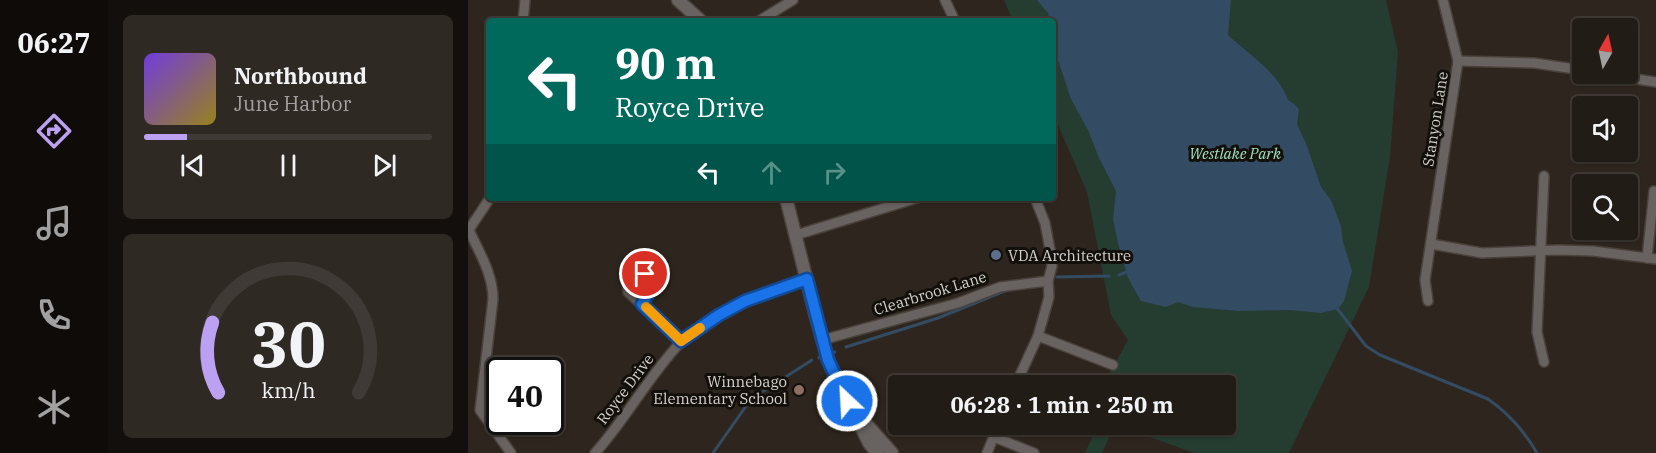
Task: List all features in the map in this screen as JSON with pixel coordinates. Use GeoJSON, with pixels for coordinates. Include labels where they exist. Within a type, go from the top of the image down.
{"type":"FeatureCollection","features":[{"type":"Feature","properties":{"kind":"street"},"geometry":{"type":"LineString","coordinates":[[523,18],[525,0]]}},
{"type":"Feature","properties":{"kind":"street"},"geometry":{"type":"LineString","coordinates":[[678,0],[697,18]]}},
{"type":"Feature","properties":{"kind":"street"},"geometry":{"type":"LineString","coordinates":[[764,18],[793,0]]}},
{"type":"Feature","properties":{"kind":"street"},"geometry":{"type":"LineString","coordinates":[[945,0],[954,18]]}},
{"type":"Feature","properties":{"kind":"street","name":"Stanyon Lane"},"geometry":{"type":"LineString","coordinates":[[1428,301],[1425,280],[1458,61],[1443,0]]}},
{"type":"Feature","properties":{"kind":"street"},"geometry":{"type":"LineString","coordinates":[[1458,61],[1533,63],[1572,69]]}},
{"type":"Feature","properties":{"kind":"street"},"geometry":{"type":"LineString","coordinates":[[1638,79],[1656,82]]}},
{"type":"Feature","properties":{"kind":"street"},"geometry":{"type":"LineString","coordinates":[[1544,176],[1537,332],[1544,362]]}},
{"type":"Feature","properties":{"kind":"street"},"geometry":{"type":"LineString","coordinates":[[1431,244],[1482,253],[1593,251],[1652,258],[1654,191]]}},
{"type":"Feature","properties":{"kind":"street"},"geometry":{"type":"LineString","coordinates":[[488,201],[468,230],[493,287],[480,410],[511,453]]}},
{"type":"Feature","properties":{"kind":"street"},"geometry":{"type":"LineString","coordinates":[[787,201],[828,360],[868,443],[877,453]]}},
{"type":"Feature","properties":{"kind":"street"},"geometry":{"type":"LineString","coordinates":[[796,235],[907,201]]}},
{"type":"Feature","properties":{"kind":"street"},"geometry":{"type":"LineString","coordinates":[[1020,375],[1038,336],[1049,297],[1048,280],[1052,266],[1048,237],[1036,201]]}},
{"type":"Feature","properties":{"kind":"street","name":"Royce Drive"},"geometry":{"type":"LineString","coordinates":[[594,453],[619,424],[681,341],[719,315],[745,301],[807,279]]}},
{"type":"Feature","properties":{"kind":"street","name":"Clearbrook Lane"},"geometry":{"type":"LineString","coordinates":[[822,340],[958,303],[1000,287],[1048,280]]}},
{"type":"Feature","properties":{"kind":"street"},"geometry":{"type":"LineString","coordinates":[[642,304],[681,341]]}},
{"type":"Feature","properties":{"kind":"street"},"geometry":{"type":"LineString","coordinates":[[1038,336],[1113,365]]}},
{"type":"Feature","properties":{"kind":"street"},"geometry":{"type":"LineString","coordinates":[[847,401],[892,453]]}},
{"type":"Feature","properties":{"kind":"street"},"geometry":{"type":"LineString","coordinates":[[987,453],[994,437],[1034,453]]}},
{"type":"Feature","properties":{"kind":"green space","name":"Westlake Park"},"geometry":{"type":"Polygon","coordinates":[[[1004,0],[1386,0],[1398,52],[1390,157],[1369,287],[1289,453],[1194,453],[1144,435],[1236,435],[1236,375],[1109,375],[1128,340],[1111,315],[1087,192],[1056,120],[1056,18],[1012,18],[1004,0]]]}},
{"type":"Feature","properties":{"kind":"green space"},"geometry":{"type":"Polygon","coordinates":[[[1093,435],[1110,435],[1102,453],[1085,453],[1093,435]]]}},
{"type":"Feature","properties":{"kind":"water"},"geometry":{"type":"Polygon","coordinates":[[[1037,0],[1231,0],[1228,35],[1278,81],[1288,100],[1299,109],[1297,124],[1321,187],[1331,200],[1341,226],[1343,242],[1352,271],[1344,301],[1338,309],[1321,313],[1290,310],[1238,311],[1193,307],[1178,302],[1166,307],[1141,301],[1128,278],[1118,243],[1113,219],[1116,191],[1071,99],[1056,54],[1056,18],[1049,18],[1048,13],[1037,0]]]}},
{"type":"Feature","properties":{"kind":"waterway"},"geometry":{"type":"LineString","coordinates":[[1119,275],[1129,271]]}},
{"type":"Feature","properties":{"kind":"waterway"},"geometry":{"type":"LineString","coordinates":[[1057,277],[1109,276]]}},
{"type":"Feature","properties":{"kind":"waterway"},"geometry":{"type":"LineString","coordinates":[[846,347],[938,318],[1012,288]]}},
{"type":"Feature","properties":{"kind":"waterway"},"geometry":{"type":"LineString","coordinates":[[1336,307],[1366,346],[1380,355],[1488,399],[1516,423],[1537,453]]}},
{"type":"Feature","properties":{"kind":"waterway"},"geometry":{"type":"LineString","coordinates":[[713,453],[751,399],[812,360]]}},
{"type":"Feature","properties":{"kind":"slow traffic"},"geometry":{"type":"LineString","coordinates":[[646,307],[681,341],[700,328]]}},
{"type":"Feature","properties":{"kind":"place","name":"VDA Architecture"},"geometry":{"type":"Point","coordinates":[996,255]}},
{"type":"Feature","properties":{"kind":"place","name":"Winnebago Elementary School"},"geometry":{"type":"Point","coordinates":[799,390]}},
{"type":"Feature","properties":{"kind":"route"},"geometry":{"type":"LineString","coordinates":[[645,274],[650,282],[650,290],[642,304],[681,341],[719,315],[745,301],[807,279],[828,360],[847,401]]}}]}
